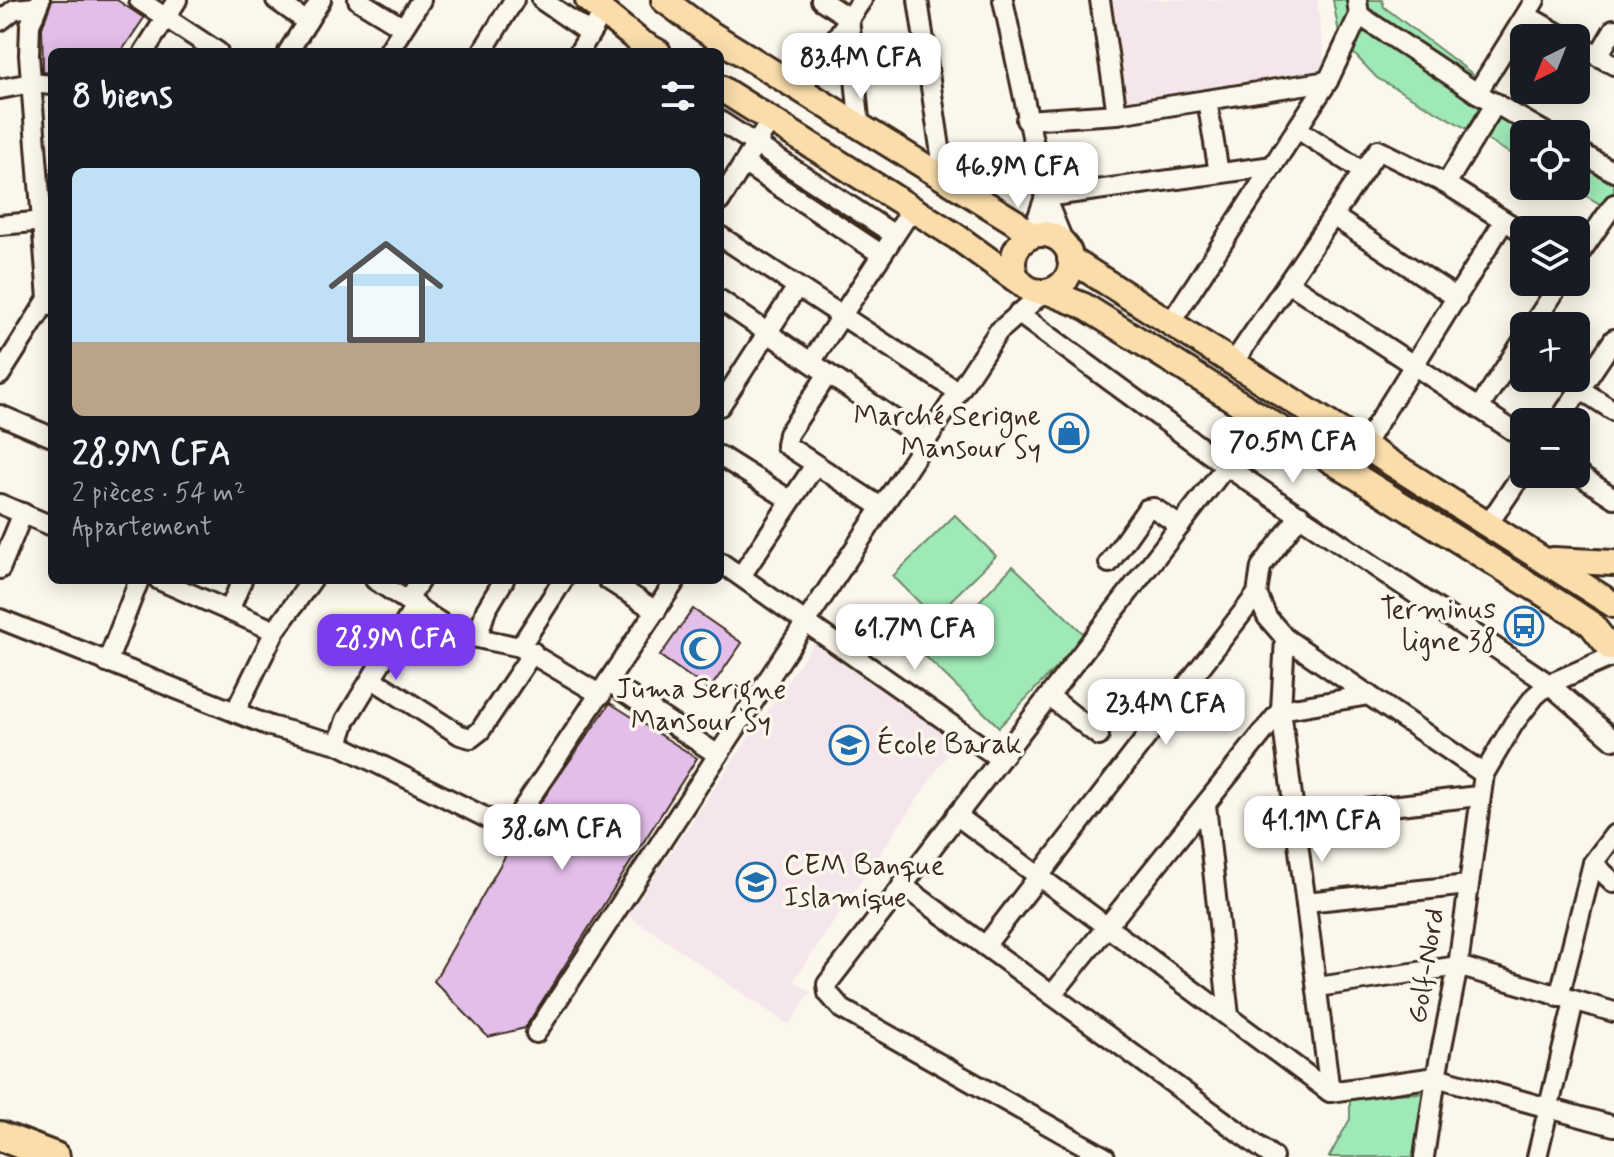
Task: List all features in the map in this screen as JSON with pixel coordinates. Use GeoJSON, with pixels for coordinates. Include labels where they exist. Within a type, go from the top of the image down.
{"type":"FeatureCollection","features":[{"type":"Feature","properties":{"kind":"highway"},"geometry":{"type":"LineString","coordinates":[[0,1136],[55,1157]]}},
{"type":"Feature","properties":{"kind":"main road"},"geometry":{"type":"LineString","coordinates":[[664,0],[860,129],[1015,222],[1031,236]]}},
{"type":"Feature","properties":{"kind":"main road"},"geometry":{"type":"LineString","coordinates":[[594,15],[651,48]]}},
{"type":"Feature","properties":{"kind":"main road"},"geometry":{"type":"LineString","coordinates":[[724,91],[1033,288],[1084,306],[1468,544],[1591,624],[1613,647]]}},
{"type":"Feature","properties":{"kind":"main road"},"geometry":{"type":"LineString","coordinates":[[1033,288],[1013,269],[1013,255],[1020,243],[1031,236],[1054,237],[1068,253],[1169,325],[1489,523],[1614,605]]}},
{"type":"Feature","properties":{"kind":"main road"},"geometry":{"type":"LineString","coordinates":[[1033,288],[1066,279],[1068,253]]}},
{"type":"Feature","properties":{"kind":"main road"},"geometry":{"type":"LineString","coordinates":[[1547,560],[1614,563]]}},
{"type":"Feature","properties":{"kind":"street"},"geometry":{"type":"LineString","coordinates":[[139,0],[212,48]]}},
{"type":"Feature","properties":{"kind":"street"},"geometry":{"type":"LineString","coordinates":[[147,48],[177,0]]}},
{"type":"Feature","properties":{"kind":"street"},"geometry":{"type":"LineString","coordinates":[[276,0],[307,22]]}},
{"type":"Feature","properties":{"kind":"street"},"geometry":{"type":"LineString","coordinates":[[291,48],[321,0]]}},
{"type":"Feature","properties":{"kind":"street"},"geometry":{"type":"LineString","coordinates":[[358,0],[402,27]]}},
{"type":"Feature","properties":{"kind":"street"},"geometry":{"type":"LineString","coordinates":[[390,48],[421,0]]}},
{"type":"Feature","properties":{"kind":"street"},"geometry":{"type":"LineString","coordinates":[[484,48],[514,0]]}},
{"type":"Feature","properties":{"kind":"street"},"geometry":{"type":"LineString","coordinates":[[542,0],[594,15],[581,48]]}},
{"type":"Feature","properties":{"kind":"street"},"geometry":{"type":"LineString","coordinates":[[821,0],[849,18]]}},
{"type":"Feature","properties":{"kind":"street"},"geometry":{"type":"LineString","coordinates":[[800,90],[862,0]]}},
{"type":"Feature","properties":{"kind":"street"},"geometry":{"type":"LineString","coordinates":[[918,0],[945,181]]}},
{"type":"Feature","properties":{"kind":"street"},"geometry":{"type":"LineString","coordinates":[[1003,0],[1026,120],[1045,197],[1068,253]]}},
{"type":"Feature","properties":{"kind":"street"},"geometry":{"type":"LineString","coordinates":[[1100,0],[1117,114]]}},
{"type":"Feature","properties":{"kind":"street"},"geometry":{"type":"LineString","coordinates":[[0,21],[15,9],[38,4],[29,37],[31,83],[46,168],[45,221],[48,240]]}},
{"type":"Feature","properties":{"kind":"street"},"geometry":{"type":"LineString","coordinates":[[1169,325],[1299,130],[1328,81],[1358,8],[1477,93],[1525,120]]}},
{"type":"Feature","properties":{"kind":"street"},"geometry":{"type":"LineString","coordinates":[[1477,93],[1531,8],[1550,24]]}},
{"type":"Feature","properties":{"kind":"street"},"geometry":{"type":"LineString","coordinates":[[849,18],[860,129]]}},
{"type":"Feature","properties":{"kind":"street"},"geometry":{"type":"LineString","coordinates":[[1606,61],[1614,29]]}},
{"type":"Feature","properties":{"kind":"street"},"geometry":{"type":"LineString","coordinates":[[1026,120],[1117,114],[1328,81]]}},
{"type":"Feature","properties":{"kind":"street"},"geometry":{"type":"LineString","coordinates":[[0,89],[31,83],[48,85]]}},
{"type":"Feature","properties":{"kind":"street"},"geometry":{"type":"LineString","coordinates":[[1207,100],[1219,173]]}},
{"type":"Feature","properties":{"kind":"street"},"geometry":{"type":"LineString","coordinates":[[1446,184],[1496,103]]}},
{"type":"Feature","properties":{"kind":"street"},"geometry":{"type":"LineString","coordinates":[[724,195],[771,120]]}},
{"type":"Feature","properties":{"kind":"street"},"geometry":{"type":"LineString","coordinates":[[724,124],[893,234]]}},
{"type":"Feature","properties":{"kind":"street"},"geometry":{"type":"LineString","coordinates":[[1299,130],[1362,171]]}},
{"type":"Feature","properties":{"kind":"street"},"geometry":{"type":"LineString","coordinates":[[1233,363],[1372,155],[1382,150],[1446,184],[1510,225]]}},
{"type":"Feature","properties":{"kind":"street"},"geometry":{"type":"LineString","coordinates":[[1590,158],[1614,172]]}},
{"type":"Feature","properties":{"kind":"street"},"geometry":{"type":"LineString","coordinates":[[745,164],[881,254]]}},
{"type":"Feature","properties":{"kind":"street"},"geometry":{"type":"LineString","coordinates":[[1045,197],[1273,166]]}},
{"type":"Feature","properties":{"kind":"street"},"geometry":{"type":"LineString","coordinates":[[1031,236],[1045,197]]}},
{"type":"Feature","properties":{"kind":"street"},"geometry":{"type":"LineString","coordinates":[[1590,239],[1614,204]]}},
{"type":"Feature","properties":{"kind":"street"},"geometry":{"type":"LineString","coordinates":[[811,362],[912,209]]}},
{"type":"Feature","properties":{"kind":"street"},"geometry":{"type":"LineString","coordinates":[[1333,216],[1457,298]]}},
{"type":"Feature","properties":{"kind":"street"},"geometry":{"type":"LineString","coordinates":[[0,225],[45,221]]}},
{"type":"Feature","properties":{"kind":"street"},"geometry":{"type":"LineString","coordinates":[[1364,445],[1504,221]]}},
{"type":"Feature","properties":{"kind":"street"},"geometry":{"type":"LineString","coordinates":[[724,239],[839,317],[957,391]]}},
{"type":"Feature","properties":{"kind":"street"},"geometry":{"type":"LineString","coordinates":[[1289,283],[1510,429]]}},
{"type":"Feature","properties":{"kind":"street"},"geometry":{"type":"LineString","coordinates":[[724,399],[797,287]]}},
{"type":"Feature","properties":{"kind":"street"},"geometry":{"type":"LineString","coordinates":[[998,332],[1018,313],[1033,288]]}},
{"type":"Feature","properties":{"kind":"street"},"geometry":{"type":"LineString","coordinates":[[536,1033],[957,391],[1033,288]]}},
{"type":"Feature","properties":{"kind":"street"},"geometry":{"type":"LineString","coordinates":[[724,303],[926,441]]}},
{"type":"Feature","properties":{"kind":"street"},"geometry":{"type":"LineString","coordinates":[[0,375],[48,305]]}},
{"type":"Feature","properties":{"kind":"street"},"geometry":{"type":"LineString","coordinates":[[1018,313],[1226,466],[1549,684],[1614,740]]}},
{"type":"Feature","properties":{"kind":"street"},"geometry":{"type":"LineString","coordinates":[[1590,374],[1614,339]]}},
{"type":"Feature","properties":{"kind":"street"},"geometry":{"type":"LineString","coordinates":[[1479,408],[1510,360]]}},
{"type":"Feature","properties":{"kind":"street"},"geometry":{"type":"LineString","coordinates":[[828,374],[785,442],[788,449],[881,507]]}},
{"type":"Feature","properties":{"kind":"street"},"geometry":{"type":"LineString","coordinates":[[1585,392],[1614,411]]}},
{"type":"Feature","properties":{"kind":"street"},"geometry":{"type":"LineString","coordinates":[[0,415],[48,435]]}},
{"type":"Feature","properties":{"kind":"street"},"geometry":{"type":"LineString","coordinates":[[724,459],[790,500]]}},
{"type":"Feature","properties":{"kind":"street"},"geometry":{"type":"LineString","coordinates":[[741,576],[815,465]]}},
{"type":"Feature","properties":{"kind":"street"},"geometry":{"type":"LineString","coordinates":[[1105,1157],[834,1001],[828,993],[830,976],[1226,466]]}},
{"type":"Feature","properties":{"kind":"street"},"geometry":{"type":"LineString","coordinates":[[1590,482],[1614,498]]}},
{"type":"Feature","properties":{"kind":"street"},"geometry":{"type":"LineString","coordinates":[[1489,523],[1513,488]]}},
{"type":"Feature","properties":{"kind":"street"},"geometry":{"type":"LineString","coordinates":[[0,504],[48,524]]}},
{"type":"Feature","properties":{"kind":"street"},"geometry":{"type":"LineString","coordinates":[[1109,563],[1147,509],[1154,508],[1180,526]]}},
{"type":"Feature","properties":{"kind":"street"},"geometry":{"type":"LineString","coordinates":[[0,569],[23,513]]}},
{"type":"Feature","properties":{"kind":"street"},"geometry":{"type":"LineString","coordinates":[[985,946],[1257,594],[1261,567],[1300,515]]}},
{"type":"Feature","properties":{"kind":"street"},"geometry":{"type":"LineString","coordinates":[[724,565],[1000,759]]}},
{"type":"Feature","properties":{"kind":"street"},"geometry":{"type":"LineString","coordinates":[[107,663],[134,584]]}},
{"type":"Feature","properties":{"kind":"street"},"geometry":{"type":"LineString","coordinates":[[168,584],[275,631]]}},
{"type":"Feature","properties":{"kind":"street"},"geometry":{"type":"LineString","coordinates":[[229,611],[240,584]]}},
{"type":"Feature","properties":{"kind":"street"},"geometry":{"type":"LineString","coordinates":[[235,712],[275,631],[309,584]]}},
{"type":"Feature","properties":{"kind":"street"},"geometry":{"type":"LineString","coordinates":[[382,584],[458,634],[478,635],[526,649],[605,688],[718,755]]}},
{"type":"Feature","properties":{"kind":"street"},"geometry":{"type":"LineString","coordinates":[[338,744],[346,720],[374,680],[419,584]]}},
{"type":"Feature","properties":{"kind":"street"},"geometry":{"type":"LineString","coordinates":[[478,635],[486,610],[502,584]]}},
{"type":"Feature","properties":{"kind":"street"},"geometry":{"type":"LineString","coordinates":[[374,680],[460,735],[471,738],[480,731],[561,584]]}},
{"type":"Feature","properties":{"kind":"street"},"geometry":{"type":"LineString","coordinates":[[614,584],[656,611]]}},
{"type":"Feature","properties":{"kind":"street"},"geometry":{"type":"LineString","coordinates":[[0,619],[298,736],[338,744],[509,829],[673,584]]}},
{"type":"Feature","properties":{"kind":"street"},"geometry":{"type":"LineString","coordinates":[[1257,594],[1267,617],[1285,638],[1484,774]]}},
{"type":"Feature","properties":{"kind":"street"},"geometry":{"type":"LineString","coordinates":[[1285,638],[1281,710],[1330,1092]]}},
{"type":"Feature","properties":{"kind":"street","name":"Golf-Nord"},"geometry":{"type":"LineString","coordinates":[[1424,1157],[1458,966],[1478,796],[1484,774],[1514,723],[1549,684],[1613,647]]}},
{"type":"Feature","properties":{"kind":"street"},"geometry":{"type":"LineString","coordinates":[[1052,995],[1281,710],[1369,695]]}},
{"type":"Feature","properties":{"kind":"street"},"geometry":{"type":"LineString","coordinates":[[1049,696],[1099,736]]}},
{"type":"Feature","properties":{"kind":"street"},"geometry":{"type":"LineString","coordinates":[[1295,817],[1478,796]]}},
{"type":"Feature","properties":{"kind":"street"},"geometry":{"type":"LineString","coordinates":[[1206,805],[1229,1016]]}},
{"type":"Feature","properties":{"kind":"street"},"geometry":{"type":"LineString","coordinates":[[956,815],[1330,1092],[1436,1077],[1614,1126]]}},
{"type":"Feature","properties":{"kind":"street"},"geometry":{"type":"LineString","coordinates":[[1537,1157],[1549,1108],[1566,999],[1593,863],[1614,835]]}},
{"type":"Feature","properties":{"kind":"street"},"geometry":{"type":"LineString","coordinates":[[1593,863],[1614,883]]}},
{"type":"Feature","properties":{"kind":"street"},"geometry":{"type":"LineString","coordinates":[[902,885],[1273,1157]]}},
{"type":"Feature","properties":{"kind":"street"},"geometry":{"type":"LineString","coordinates":[[1306,902],[1468,885]]}},
{"type":"Feature","properties":{"kind":"street"},"geometry":{"type":"LineString","coordinates":[[1318,987],[1458,966],[1614,1012]]}},
{"type":"Feature","properties":{"kind":"shaded area"},"geometry":{"type":"Polygon","coordinates":[[[1104,0],[1317,0],[1326,74],[1120,108],[1104,0]]]}},
{"type":"Feature","properties":{"kind":"shaded area","name":"CEM Banque Islamique"},"geometry":{"type":"Polygon","coordinates":[[[815,641],[958,739],[794,980],[811,992],[789,1025],[628,915],[815,641]]]}},
{"type":"Feature","properties":{"kind":"green space"},"geometry":{"type":"Polygon","coordinates":[[[1333,0],[1382,0],[1384,7],[1533,120],[1510,120],[1510,153],[1377,78],[1340,39],[1333,0]]]}},
{"type":"Feature","properties":{"kind":"green space"},"geometry":{"type":"Polygon","coordinates":[[[1590,158],[1614,171],[1614,212],[1590,198],[1590,158]]]}},
{"type":"Feature","properties":{"kind":"green space"},"geometry":{"type":"Polygon","coordinates":[[[955,515],[996,556],[934,617],[893,576],[955,515]]]}},
{"type":"Feature","properties":{"kind":"green space"},"geometry":{"type":"Polygon","coordinates":[[[1013,566],[1086,636],[999,727],[926,657],[1013,566]]]}},
{"type":"Feature","properties":{"kind":"green space"},"geometry":{"type":"Polygon","coordinates":[[[1423,1093],[1413,1157],[1329,1157],[1350,1119],[1350,1095],[1423,1093]]]}},
{"type":"Feature","properties":{"kind":"building"},"geometry":{"type":"Polygon","coordinates":[[[52,0],[117,0],[144,18],[124,48],[48,48],[48,73],[43,72],[42,28],[52,0]]]}},
{"type":"Feature","properties":{"kind":"building","name":"Juma Serigne Mansour Sy"},"geometry":{"type":"Polygon","coordinates":[[[693,609],[742,643],[709,690],[660,656],[693,609]]]}},
{"type":"Feature","properties":{"kind":"building"},"geometry":{"type":"Polygon","coordinates":[[[610,703],[697,758],[525,1028],[488,1037],[434,981],[515,839],[610,703]]]}},
{"type":"Feature","properties":{"kind":"place","name":"Marché Serigne Mansour Sy"},"geometry":{"type":"Point","coordinates":[1069,433]}},
{"type":"Feature","properties":{"kind":"place","name":"Terminus ligne 38"},"geometry":{"type":"Point","coordinates":[1524,626]}},
{"type":"Feature","properties":{"kind":"place","name":"Juma Serigne Mansour Sy"},"geometry":{"type":"Point","coordinates":[701,649]}},
{"type":"Feature","properties":{"kind":"place","name":"École Barak"},"geometry":{"type":"Point","coordinates":[849,745]}},
{"type":"Feature","properties":{"kind":"place","name":"CEM Banque Islamique"},"geometry":{"type":"Point","coordinates":[756,882]}}]}
